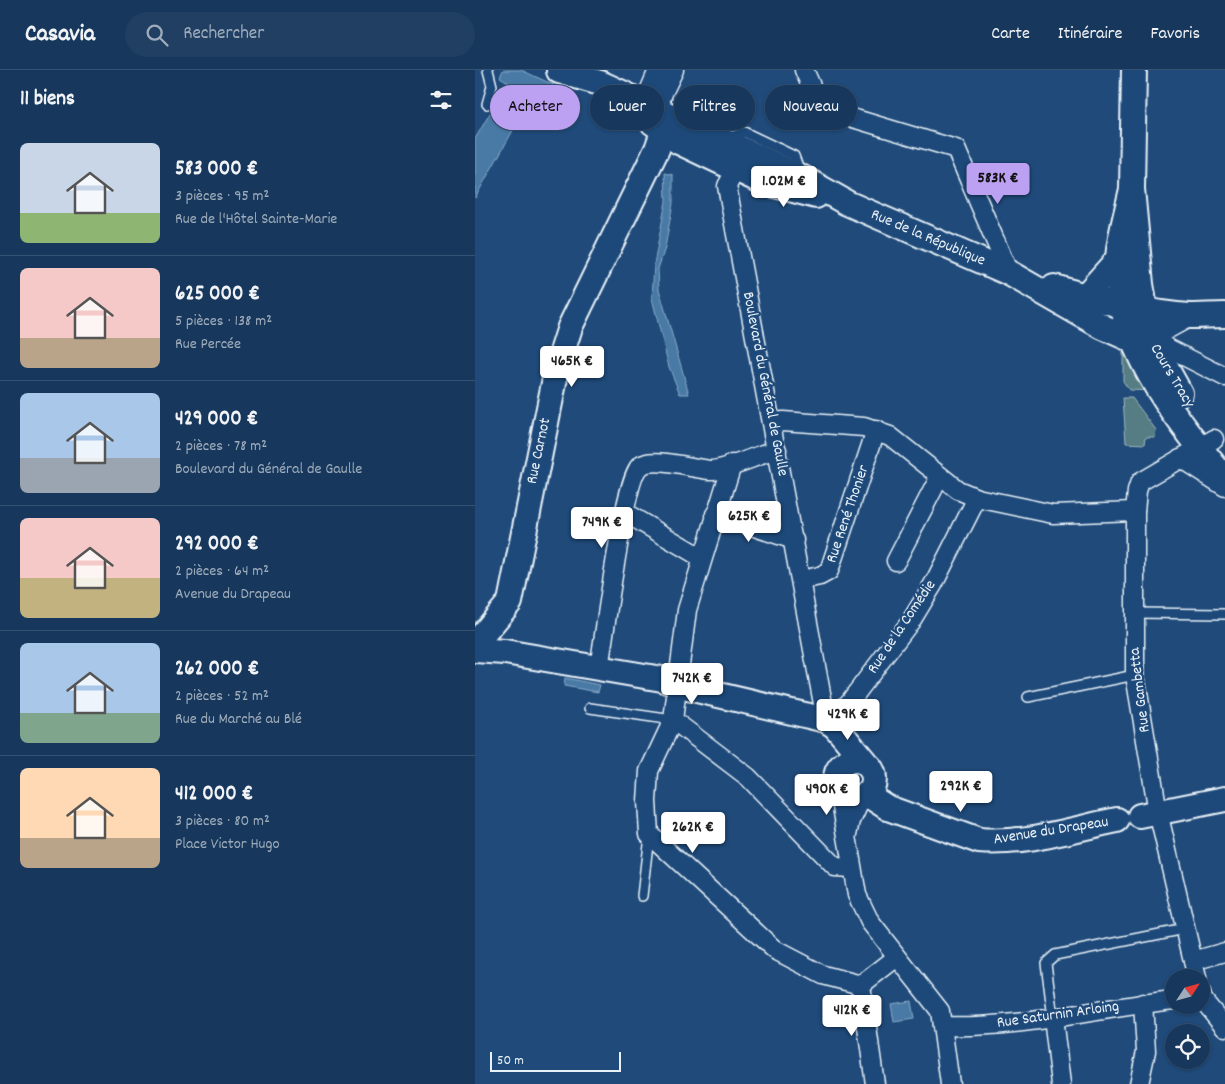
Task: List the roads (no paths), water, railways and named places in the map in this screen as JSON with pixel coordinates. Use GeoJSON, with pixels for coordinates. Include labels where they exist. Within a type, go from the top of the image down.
{"type":"FeatureCollection","features":[{"type":"Feature","properties":{"kind":"main road"},"geometry":{"type":"LineString","coordinates":[[1134,70],[1132,189],[1145,311],[1141,340]]}},
{"type":"Feature","properties":{"kind":"main road"},"geometry":{"type":"LineString","coordinates":[[557,71],[604,85]]}},
{"type":"Feature","properties":{"kind":"main road"},"geometry":{"type":"LineString","coordinates":[[557,71],[590,90]]}},
{"type":"Feature","properties":{"kind":"main road","name":"Rue de la République"},"geometry":{"type":"LineString","coordinates":[[664,118],[735,153],[801,177],[847,203],[1083,304],[1121,306],[1145,311],[1192,316],[1225,315]]}},
{"type":"Feature","properties":{"kind":"main road","name":"Rue de la République"},"geometry":{"type":"LineString","coordinates":[[664,124],[679,142],[735,153],[763,182],[847,203]]}},
{"type":"Feature","properties":{"kind":"main road","name":"Rue Carnot"},"geometry":{"type":"LineString","coordinates":[[477,640],[510,602],[557,368],[571,327],[657,149],[656,130]]}},
{"type":"Feature","properties":{"kind":"main road","name":"Cours Tracy"},"geometry":{"type":"LineString","coordinates":[[1132,189],[1118,259],[1121,306],[1141,340],[1148,372],[1225,479]]}},
{"type":"Feature","properties":{"kind":"main road"},"geometry":{"type":"LineString","coordinates":[[1083,304],[1118,259]]}},
{"type":"Feature","properties":{"kind":"main road","name":"Rue de la République"},"geometry":{"type":"LineString","coordinates":[[1083,304],[1103,327],[1141,340]]}},
{"type":"Feature","properties":{"kind":"main road"},"geometry":{"type":"LineString","coordinates":[[477,640],[505,652],[662,679],[678,685],[827,720],[835,726],[868,784]]}},
{"type":"Feature","properties":{"kind":"main road","name":"Boulevard du Général de Gaulle"},"geometry":{"type":"LineString","coordinates":[[827,720],[838,781]]}},
{"type":"Feature","properties":{"kind":"main road"},"geometry":{"type":"LineString","coordinates":[[849,761],[861,761],[868,784],[849,796],[838,781],[839,767],[849,761]]}},
{"type":"Feature","properties":{"kind":"main road","name":"Avenue du Drapeau"},"geometry":{"type":"LineString","coordinates":[[868,784],[929,821],[979,841],[995,842],[1117,820]]}},
{"type":"Feature","properties":{"kind":"main road"},"geometry":{"type":"LineString","coordinates":[[1149,814],[1225,799]]}},
{"type":"Feature","properties":{"kind":"street"},"geometry":{"type":"LineString","coordinates":[[657,85],[658,70]]}},
{"type":"Feature","properties":{"kind":"street"},"geometry":{"type":"LineString","coordinates":[[664,90],[675,70]]}},
{"type":"Feature","properties":{"kind":"street"},"geometry":{"type":"LineString","coordinates":[[804,70],[816,97],[829,111],[956,148],[1009,273]]}},
{"type":"Feature","properties":{"kind":"street","name":"Boulevard du Général de Gaulle"},"geometry":{"type":"LineString","coordinates":[[735,153],[727,186],[827,720]]}},
{"type":"Feature","properties":{"kind":"street"},"geometry":{"type":"LineString","coordinates":[[1141,340],[1192,316]]}},
{"type":"Feature","properties":{"kind":"street","name":"Cours Tracy"},"geometry":{"type":"LineString","coordinates":[[1141,340],[1225,376]]}},
{"type":"Feature","properties":{"kind":"street"},"geometry":{"type":"LineString","coordinates":[[772,422],[783,421],[864,427],[876,430],[890,436],[913,452],[959,490],[977,498],[1053,514],[1135,512]]}},
{"type":"Feature","properties":{"kind":"street","name":"Rue René Thonier"},"geometry":{"type":"LineString","coordinates":[[801,580],[820,576],[829,571],[876,430]]}},
{"type":"Feature","properties":{"kind":"street"},"geometry":{"type":"LineString","coordinates":[[599,668],[624,512],[634,474],[640,466],[651,462],[713,470],[777,450]]}},
{"type":"Feature","properties":{"kind":"street"},"geometry":{"type":"LineString","coordinates":[[1205,450],[1225,487]]}},
{"type":"Feature","properties":{"kind":"street","name":"Rue Gambetta"},"geometry":{"type":"LineString","coordinates":[[1195,969],[1185,930],[1149,814],[1135,675],[1135,512],[1140,482],[1205,450]]}},
{"type":"Feature","properties":{"kind":"street"},"geometry":{"type":"LineString","coordinates":[[733,464],[715,514],[687,610],[673,720],[649,771],[647,801],[649,834],[775,950],[795,963],[823,975],[861,985]]}},
{"type":"Feature","properties":{"kind":"street"},"geometry":{"type":"LineString","coordinates":[[896,561],[940,476]]}},
{"type":"Feature","properties":{"kind":"street","name":"Rue de la Comédie"},"geometry":{"type":"LineString","coordinates":[[827,720],[848,704],[911,621],[934,583],[977,498]]}},
{"type":"Feature","properties":{"kind":"street"},"geometry":{"type":"LineString","coordinates":[[624,512],[702,558]]}},
{"type":"Feature","properties":{"kind":"street"},"geometry":{"type":"LineString","coordinates":[[715,514],[794,540]]}},
{"type":"Feature","properties":{"kind":"street"},"geometry":{"type":"LineString","coordinates":[[673,720],[749,777],[835,868],[851,868]]}},
{"type":"Feature","properties":{"kind":"street","name":"Boulevard du Général de Gaulle"},"geometry":{"type":"LineString","coordinates":[[838,781],[857,895],[870,922],[939,1011],[950,1084]]}},
{"type":"Feature","properties":{"kind":"street","name":"Boulevard du Général de Gaulle"},"geometry":{"type":"LineString","coordinates":[[847,837],[851,821],[868,784]]}},
{"type":"Feature","properties":{"kind":"street"},"geometry":{"type":"LineString","coordinates":[[1195,969],[1225,952]]}},
{"type":"Feature","properties":{"kind":"street"},"geometry":{"type":"LineString","coordinates":[[861,985],[897,957]]}},
{"type":"Feature","properties":{"kind":"street"},"geometry":{"type":"LineString","coordinates":[[861,985],[875,1084]]}},
{"type":"Feature","properties":{"kind":"street","name":"Rue Saturnin Arloing"},"geometry":{"type":"LineString","coordinates":[[942,1026],[963,1027],[1053,1018],[1165,1001]]}},
{"type":"Feature","properties":{"kind":"street"},"geometry":{"type":"LineString","coordinates":[[1139,1084],[1146,1051],[1143,1003]]}},
{"type":"Feature","properties":{"kind":"street"},"geometry":{"type":"LineString","coordinates":[[1210,1007],[1224,1024]]}},
{"type":"Feature","properties":{"kind":"street"},"geometry":{"type":"LineString","coordinates":[[1053,1018],[1061,1084]]}},
{"type":"Feature","properties":{"kind":"lane"},"geometry":{"type":"LineString","coordinates":[[487,104],[492,86],[488,70]]}},
{"type":"Feature","properties":{"kind":"lane"},"geometry":{"type":"LineString","coordinates":[[1134,613],[1225,614]]}},
{"type":"Feature","properties":{"kind":"lane"},"geometry":{"type":"LineString","coordinates":[[1028,697],[1135,675]]}},
{"type":"Feature","properties":{"kind":"lane"},"geometry":{"type":"LineString","coordinates":[[590,708],[673,720]]}},
{"type":"Feature","properties":{"kind":"lane"},"geometry":{"type":"LineString","coordinates":[[642,896],[649,834]]}},
{"type":"Feature","properties":{"kind":"lane"},"geometry":{"type":"LineString","coordinates":[[1053,1018],[1046,963],[1055,955],[1185,930]]}},
{"type":"Feature","properties":{"kind":"water"},"geometry":{"type":"Polygon","coordinates":[[[503,70],[521,70],[554,85],[506,85],[508,82],[500,77],[503,70]]]}},
{"type":"Feature","properties":{"kind":"water"},"geometry":{"type":"Polygon","coordinates":[[[490,113],[490,130],[513,130],[475,198],[475,139],[490,113]]]}},
{"type":"Feature","properties":{"kind":"water"},"geometry":{"type":"Polygon","coordinates":[[[665,173],[673,175],[673,203],[665,248],[658,269],[659,289],[689,394],[680,394],[669,367],[652,298],[654,264],[666,201],[665,173]]]}},
{"type":"Feature","properties":{"kind":"water"},"geometry":{"type":"Polygon","coordinates":[[[565,678],[600,685],[598,692],[564,686],[565,678]]]}},
{"type":"Feature","properties":{"kind":"water"},"geometry":{"type":"Polygon","coordinates":[[[911,1001],[914,1019],[894,1022],[891,1004],[911,1001]]]}}]}
